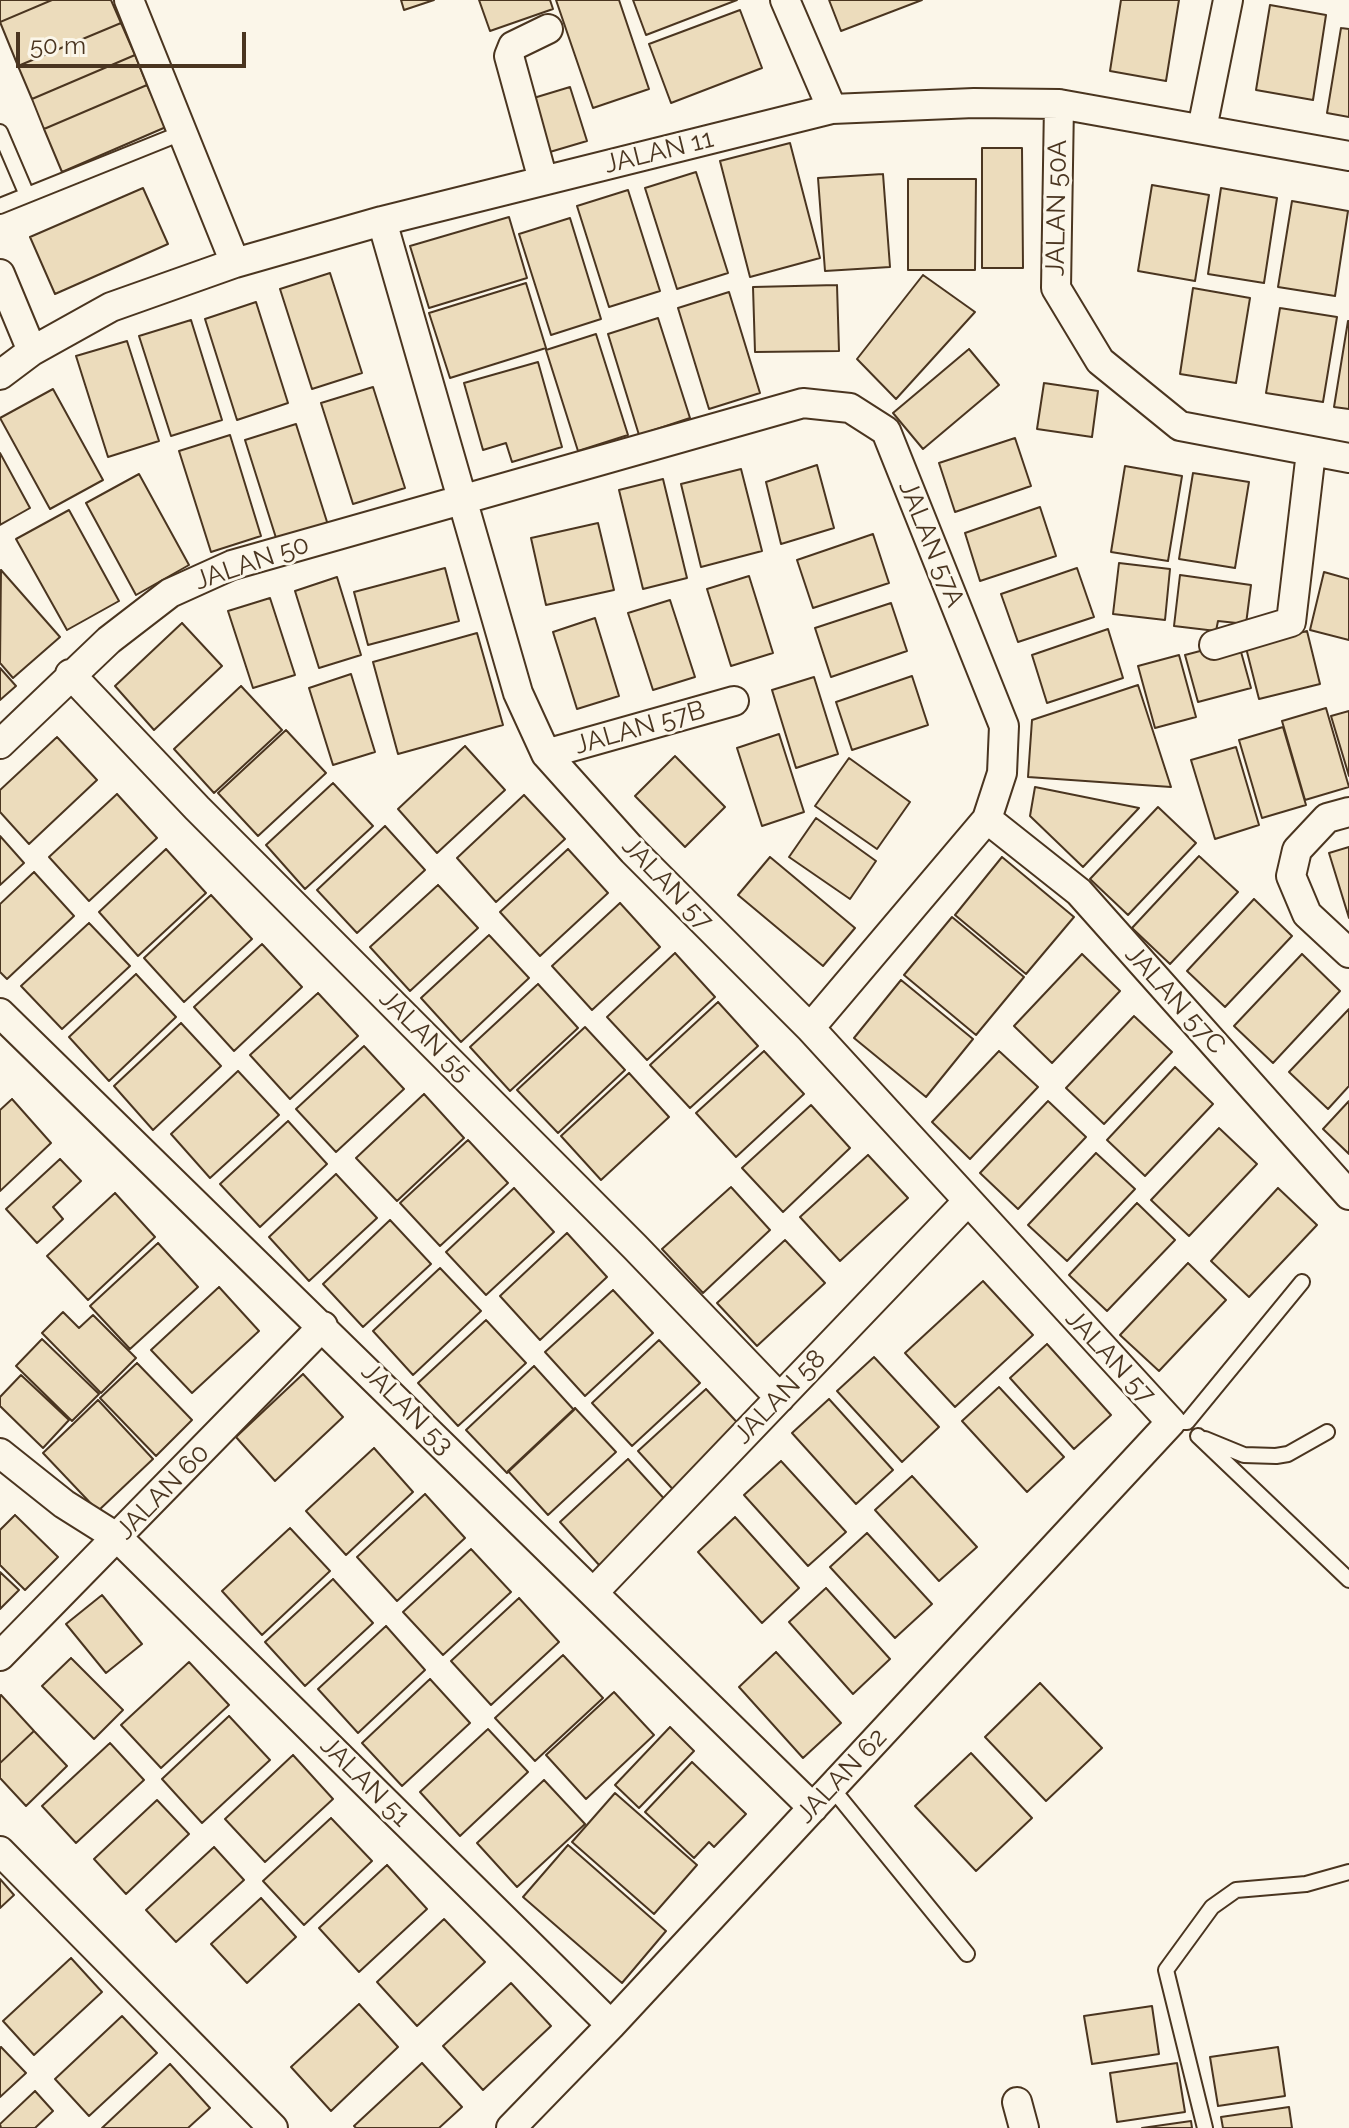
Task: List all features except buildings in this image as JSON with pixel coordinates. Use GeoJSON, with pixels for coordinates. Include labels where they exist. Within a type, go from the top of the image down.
{"type":"FeatureCollection","features":[{"type":"Feature","properties":{"kind":"street"},"geometry":{"type":"LineString","coordinates":[[129,0],[185,132],[235,263]]}},
{"type":"Feature","properties":{"kind":"street"},"geometry":{"type":"LineString","coordinates":[[785,0],[832,109]]}},
{"type":"Feature","properties":{"kind":"street"},"geometry":{"type":"LineString","coordinates":[[1202,129],[1228,0]]}},
{"type":"Feature","properties":{"kind":"street"},"geometry":{"type":"LineString","coordinates":[[543,180],[509,56],[513,46],[548,29]]}},
{"type":"Feature","properties":{"kind":"street","name":"JALAN 11"},"geometry":{"type":"LineString","coordinates":[[0,375],[32,351],[111,307],[235,263],[382,221],[832,109],[974,103],[1059,104],[1349,156]]}},
{"type":"Feature","properties":{"kind":"street","name":"JALAN 50A"},"geometry":{"type":"LineString","coordinates":[[1059,104],[1056,288],[1100,361],[1180,426],[1349,458]]}},
{"type":"Feature","properties":{"kind":"street","name":"JALAN 57"},"geometry":{"type":"LineString","coordinates":[[382,221],[518,693],[546,754],[633,851],[810,1028],[967,1202],[1179,1422]]}},
{"type":"Feature","properties":{"kind":"street"},"geometry":{"type":"LineString","coordinates":[[0,274],[32,351]]}},
{"type":"Feature","properties":{"kind":"street","name":"JALAN 57A"},"geometry":{"type":"LineString","coordinates":[[462,498],[803,403],[850,408],[886,431],[1004,726],[1002,773],[987,819],[810,1028]]}},
{"type":"Feature","properties":{"kind":"street"},"geometry":{"type":"LineString","coordinates":[[1214,645],[1291,622],[1311,452]]}},
{"type":"Feature","properties":{"kind":"street","name":"JALAN 50"},"geometry":{"type":"LineString","coordinates":[[0,744],[70,674],[170,593],[232,565],[462,498]]}},
{"type":"Feature","properties":{"kind":"street","name":"JALAN 55"},"geometry":{"type":"LineString","coordinates":[[70,674],[197,808],[635,1247],[780,1398]]}},
{"type":"Feature","properties":{"kind":"street","name":"JALAN 57B"},"geometry":{"type":"LineString","coordinates":[[546,754],[734,701]]}},
{"type":"Feature","properties":{"kind":"street"},"geometry":{"type":"LineString","coordinates":[[1349,812],[1327,818],[1297,850],[1291,876],[1307,914],[1349,953]]}},
{"type":"Feature","properties":{"kind":"street","name":"JALAN 57C"},"geometry":{"type":"LineString","coordinates":[[987,819],[1079,892],[1349,1195]]}},
{"type":"Feature","properties":{"kind":"street","name":"JALAN 53"},"geometry":{"type":"LineString","coordinates":[[0,1013],[593,1593],[822,1797]]}},
{"type":"Feature","properties":{"kind":"street","name":"JALAN 58"},"geometry":{"type":"LineString","coordinates":[[593,1593],[967,1202]]}},
{"type":"Feature","properties":{"kind":"street","name":"JALAN 60"},"geometry":{"type":"LineString","coordinates":[[0,1656],[323,1326]]}},
{"type":"Feature","properties":{"kind":"street","name":"JALAN 62"},"geometry":{"type":"LineString","coordinates":[[511,2128],[1179,1422]]}},
{"type":"Feature","properties":{"kind":"street","name":"JALAN 51"},"geometry":{"type":"LineString","coordinates":[[0,1453],[64,1504],[118,1538],[611,2025]]}},
{"type":"Feature","properties":{"kind":"street"},"geometry":{"type":"LineString","coordinates":[[0,1851],[273,2128]]}},
{"type":"Feature","properties":{"kind":"lane"},"geometry":{"type":"LineString","coordinates":[[0,132],[27,195]]}},
{"type":"Feature","properties":{"kind":"lane"},"geometry":{"type":"LineString","coordinates":[[0,206],[185,132]]}},
{"type":"Feature","properties":{"kind":"lane"},"geometry":{"type":"LineString","coordinates":[[1302,1282],[1179,1422],[1198,1436],[1349,1580]]}},
{"type":"Feature","properties":{"kind":"lane"},"geometry":{"type":"LineString","coordinates":[[1198,1436],[1244,1455],[1276,1456],[1288,1454],[1327,1432]]}},
{"type":"Feature","properties":{"kind":"lane"},"geometry":{"type":"LineString","coordinates":[[822,1797],[967,1954]]}},
{"type":"Feature","properties":{"kind":"lane"},"geometry":{"type":"LineString","coordinates":[[1205,2128],[1166,1970],[1212,1907],[1236,1890],[1306,1884],[1349,1872]]}}]}
